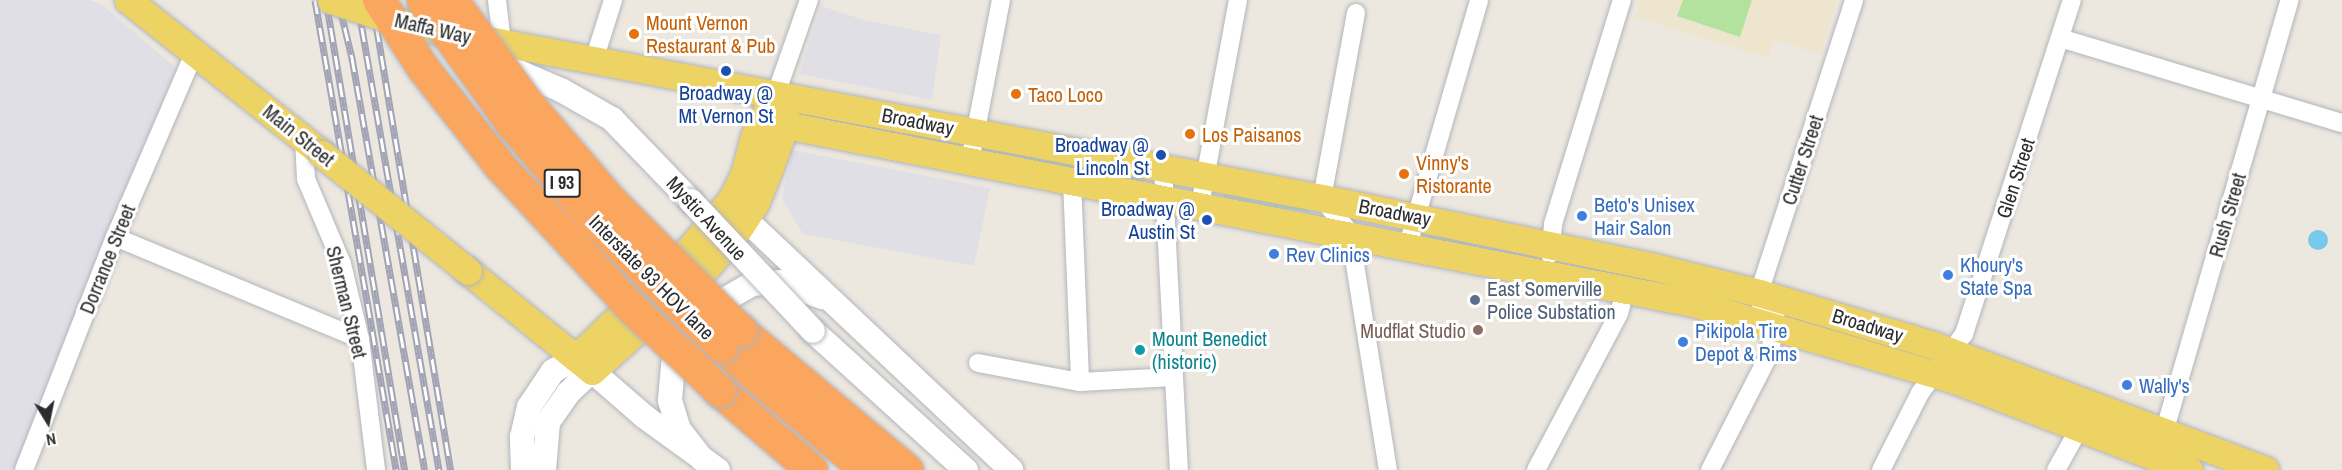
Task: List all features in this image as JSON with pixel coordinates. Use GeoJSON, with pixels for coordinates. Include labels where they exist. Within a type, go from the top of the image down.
{"type":"FeatureCollection","features":[{"type":"Feature","properties":{"kind":"highway","name":"I 93"},"geometry":{"type":"LineString","coordinates":[[379,0],[423,68],[500,166],[629,305],[720,391],[812,470]]}},
{"type":"Feature","properties":{"kind":"highway","name":"I 93"},"geometry":{"type":"LineString","coordinates":[[452,0],[516,88],[731,339],[907,470]]}},
{"type":"Feature","properties":{"kind":"highway","name":"Interstate 93 HOV lane"},"geometry":{"type":"LineString","coordinates":[[416,12],[585,211],[636,266],[731,339],[866,470]]}},
{"type":"Feature","properties":{"kind":"main road","name":"Main Street"},"geometry":{"type":"LineString","coordinates":[[129,0],[584,364]]}},
{"type":"Feature","properties":{"kind":"main road","name":"Maffa Way"},"geometry":{"type":"LineString","coordinates":[[331,0],[416,12],[446,32],[502,43]]}},
{"type":"Feature","properties":{"kind":"main road","name":"Mystic Avenue"},"geometry":{"type":"LineString","coordinates":[[416,12],[589,104],[633,139],[813,331],[966,470]]}},
{"type":"Feature","properties":{"kind":"main road","name":"Broadway"},"geometry":{"type":"LineString","coordinates":[[502,43],[594,60],[970,160],[1626,288],[1769,309]]}},
{"type":"Feature","properties":{"kind":"main road","name":"Broadway"},"geometry":{"type":"LineString","coordinates":[[777,107],[976,132],[1548,242],[1943,362],[2094,403],[2265,470]]}},
{"type":"Feature","properties":{"kind":"main road"},"geometry":{"type":"LineString","coordinates":[[544,470],[544,438],[551,416],[568,393],[584,364],[707,267],[734,215],[753,136],[777,107]]}},
{"type":"Feature","properties":{"kind":"main road"},"geometry":{"type":"LineString","coordinates":[[734,215],[835,302],[1011,470]]}},
{"type":"Feature","properties":{"kind":"main road"},"geometry":{"type":"LineString","coordinates":[[710,464],[679,430],[670,400],[673,365],[692,330],[726,299],[752,284],[779,282],[796,285],[835,302]]}},
{"type":"Feature","properties":{"kind":"main road","name":"Broadway"},"geometry":{"type":"LineString","coordinates":[[1943,362],[2080,426],[2189,470]]}},
{"type":"Feature","properties":{"kind":"main road"},"geometry":{"type":"LineString","coordinates":[[584,364],[710,464]]}},
{"type":"Feature","properties":{"kind":"main road"},"geometry":{"type":"LineString","coordinates":[[523,470],[522,437],[529,407],[553,371],[584,364]]}},
{"type":"Feature","properties":{"kind":"street"},"geometry":{"type":"LineString","coordinates":[[446,32],[457,18],[463,0]]}},
{"type":"Feature","properties":{"kind":"street"},"geometry":{"type":"LineString","coordinates":[[497,0],[502,43]]}},
{"type":"Feature","properties":{"kind":"street"},"geometry":{"type":"LineString","coordinates":[[594,60],[613,0]]}},
{"type":"Feature","properties":{"kind":"street"},"geometry":{"type":"LineString","coordinates":[[777,107],[808,0]]}},
{"type":"Feature","properties":{"kind":"street"},"geometry":{"type":"LineString","coordinates":[[970,160],[1001,0]]}},
{"type":"Feature","properties":{"kind":"street"},"geometry":{"type":"LineString","coordinates":[[1200,205],[1238,0]]}},
{"type":"Feature","properties":{"kind":"street"},"geometry":{"type":"LineString","coordinates":[[1408,245],[1479,0]]}},
{"type":"Feature","properties":{"kind":"street"},"geometry":{"type":"LineString","coordinates":[[1552,272],[1548,242],[1622,0]]}},
{"type":"Feature","properties":{"kind":"street","name":"Cutter Street"},"geometry":{"type":"LineString","coordinates":[[1710,470],[1767,360],[1769,309],[1854,0]]}},
{"type":"Feature","properties":{"kind":"street","name":"Glen Street"},"geometry":{"type":"LineString","coordinates":[[1881,470],[1943,362],[1964,334],[2072,0]]}},
{"type":"Feature","properties":{"kind":"street","name":"Rush Street"},"geometry":{"type":"LineString","coordinates":[[2165,429],[2289,0]]}},
{"type":"Feature","properties":{"kind":"street"},"geometry":{"type":"LineString","coordinates":[[1356,13],[1322,198],[1350,233],[1388,470]]}},
{"type":"Feature","properties":{"kind":"street"},"geometry":{"type":"LineString","coordinates":[[2060,38],[2342,123]]}},
{"type":"Feature","properties":{"kind":"street","name":"Dorrance Street"},"geometry":{"type":"LineString","coordinates":[[24,470],[115,237],[195,51]]}},
{"type":"Feature","properties":{"kind":"street","name":"Sherman Street"},"geometry":{"type":"LineString","coordinates":[[313,146],[306,179],[342,264],[360,339],[376,470]]}},
{"type":"Feature","properties":{"kind":"street"},"geometry":{"type":"LineString","coordinates":[[1163,167],[1179,470]]}},
{"type":"Feature","properties":{"kind":"street"},"geometry":{"type":"LineString","coordinates":[[1072,180],[1080,382]]}},
{"type":"Feature","properties":{"kind":"street"},"geometry":{"type":"LineString","coordinates":[[115,237],[360,339]]}},
{"type":"Feature","properties":{"kind":"street"},"geometry":{"type":"LineString","coordinates":[[1536,470],[1619,313],[1626,288]]}},
{"type":"Feature","properties":{"kind":"street"},"geometry":{"type":"LineString","coordinates":[[978,363],[1080,382],[1173,377]]}},
{"type":"Feature","properties":{"kind":"street"},"geometry":{"type":"LineString","coordinates":[[2056,470],[2094,403]]}},
{"type":"Feature","properties":{"kind":"shaded area"},"geometry":{"type":"Polygon","coordinates":[[[0,0],[89,0],[101,4],[176,68],[16,470],[0,470],[0,0]]]}},
{"type":"Feature","properties":{"kind":"shaded area"},"geometry":{"type":"Polygon","coordinates":[[[1640,0],[1837,0],[1820,54],[1774,40],[1768,58],[1635,17],[1640,0]]]}},
{"type":"Feature","properties":{"kind":"shaded area"},"geometry":{"type":"Polygon","coordinates":[[[821,6],[864,20],[941,35],[932,100],[799,74],[821,6]]]}},
{"type":"Feature","properties":{"kind":"shaded area"},"geometry":{"type":"Polygon","coordinates":[[[792,150],[990,188],[974,266],[803,234],[782,199],[792,150]]]}},
{"type":"Feature","properties":{"kind":"green space"},"geometry":{"type":"Polygon","coordinates":[[[1683,0],[1752,0],[1740,37],[1677,16],[1683,0]]]}},
{"type":"Feature","properties":{"kind":"green space"},"geometry":{"type":"Polygon","coordinates":[[[981,145],[1144,177],[1143,184],[980,152],[981,145]]]}},
{"type":"Feature","properties":{"kind":"green space"},"geometry":{"type":"Polygon","coordinates":[[[1228,191],[1309,209],[1310,212],[1225,201],[1224,195],[1228,191]]]}},
{"type":"Feature","properties":{"kind":"green space"},"geometry":{"type":"Polygon","coordinates":[[[1427,230],[1521,249],[1520,253],[1428,239],[1427,230]]]}},
{"type":"Feature","properties":{"kind":"water"},"geometry":{"type":"Polygon","coordinates":[[[2318,230],[2325,233],[2328,240],[2325,247],[2318,250],[2311,247],[2308,240],[2311,233],[2318,230]]]}},
{"type":"Feature","properties":{"kind":"railway"},"geometry":{"type":"LineString","coordinates":[[315,0],[396,470]]}},
{"type":"Feature","properties":{"kind":"railway"},"geometry":{"type":"LineString","coordinates":[[326,0],[405,470]]}},
{"type":"Feature","properties":{"kind":"railway"},"geometry":{"type":"LineString","coordinates":[[338,0],[352,58],[425,470]]}},
{"type":"Feature","properties":{"kind":"railway"},"geometry":{"type":"LineString","coordinates":[[357,0],[439,470]]}},
{"type":"Feature","properties":{"kind":"railway"},"geometry":{"type":"LineString","coordinates":[[372,0],[451,470]]}},
{"type":"Feature","properties":{"kind":"place","name":"Mount Vernon Restaurant & Pub"},"geometry":{"type":"Point","coordinates":[634,34]}},
{"type":"Feature","properties":{"kind":"place","name":"Broadway @ Mt Vernon St"},"geometry":{"type":"Point","coordinates":[726,71]}},
{"type":"Feature","properties":{"kind":"place","name":"Taco Loco"},"geometry":{"type":"Point","coordinates":[1016,94]}},
{"type":"Feature","properties":{"kind":"place","name":"Los Paisanos"},"geometry":{"type":"Point","coordinates":[1190,134]}},
{"type":"Feature","properties":{"kind":"place","name":"Broadway @ Lincoln St"},"geometry":{"type":"Point","coordinates":[1161,155]}},
{"type":"Feature","properties":{"kind":"place","name":"Vinny's Ristorante"},"geometry":{"type":"Point","coordinates":[1404,174]}},
{"type":"Feature","properties":{"kind":"place","name":"Beto's Unisex Hair Salon"},"geometry":{"type":"Point","coordinates":[1582,216]}},
{"type":"Feature","properties":{"kind":"place","name":"Broadway @ Austin St"},"geometry":{"type":"Point","coordinates":[1207,220]}},
{"type":"Feature","properties":{"kind":"place","name":"Rev Clinics"},"geometry":{"type":"Point","coordinates":[1274,254]}},
{"type":"Feature","properties":{"kind":"place","name":"Khoury's State Spa"},"geometry":{"type":"Point","coordinates":[1948,275]}},
{"type":"Feature","properties":{"kind":"place","name":"East Somerville Police Substation"},"geometry":{"type":"Point","coordinates":[1475,300]}},
{"type":"Feature","properties":{"kind":"place","name":"Mudflat Studio"},"geometry":{"type":"Point","coordinates":[1478,330]}},
{"type":"Feature","properties":{"kind":"place","name":"Pikipola Tire Depot & Rims"},"geometry":{"type":"Point","coordinates":[1683,342]}},
{"type":"Feature","properties":{"kind":"place","name":"Mount Benedict (historic)"},"geometry":{"type":"Point","coordinates":[1140,350]}},
{"type":"Feature","properties":{"kind":"place","name":"Wally's"},"geometry":{"type":"Point","coordinates":[2127,385]}}]}
